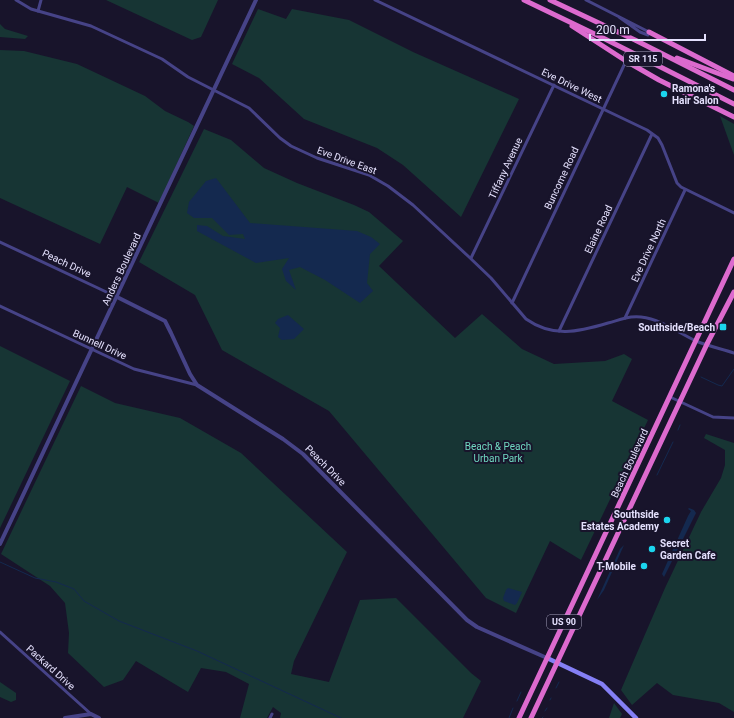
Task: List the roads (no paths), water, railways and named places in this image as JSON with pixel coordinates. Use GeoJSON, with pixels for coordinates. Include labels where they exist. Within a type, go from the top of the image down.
{"type":"FeatureCollection","features":[{"type":"Feature","properties":{"kind":"highway","name":"SR 115"},"geometry":{"type":"LineString","coordinates":[[524,0],[734,104]]}},
{"type":"Feature","properties":{"kind":"highway","name":"SR 115"},"geometry":{"type":"LineString","coordinates":[[550,0],[653,49],[734,90]]}},
{"type":"Feature","properties":{"kind":"highway"},"geometry":{"type":"LineString","coordinates":[[552,14],[626,61],[660,80],[734,117]]}},
{"type":"Feature","properties":{"kind":"highway"},"geometry":{"type":"LineString","coordinates":[[650,32],[734,77]]}},
{"type":"Feature","properties":{"kind":"highway"},"geometry":{"type":"LineString","coordinates":[[653,49],[734,77]]}},
{"type":"Feature","properties":{"kind":"highway","name":"Beach Boulevard"},"geometry":{"type":"LineString","coordinates":[[519,718],[734,259]]}},
{"type":"Feature","properties":{"kind":"highway","name":"US 90"},"geometry":{"type":"LineString","coordinates":[[531,718],[707,344],[734,292]]}},
{"type":"Feature","properties":{"kind":"main road","name":"Peach Drive"},"geometry":{"type":"LineString","coordinates":[[547,658],[602,684],[636,718]]}},
{"type":"Feature","properties":{"kind":"street","name":"Eve Drive East"},"geometry":{"type":"LineString","coordinates":[[16,0],[26,7],[91,26],[162,59],[188,76],[249,108],[280,138],[291,146],[317,158],[368,175],[388,186],[414,205],[471,258],[491,278],[526,319],[533,324],[544,329],[568,332],[581,331],[625,318],[637,317],[650,319],[696,341],[734,353]]}},
{"type":"Feature","properties":{"kind":"street"},"geometry":{"type":"LineString","coordinates":[[38,11],[41,0]]}},
{"type":"Feature","properties":{"kind":"street","name":"Anders Boulevard"},"geometry":{"type":"LineString","coordinates":[[0,544],[256,0]]}},
{"type":"Feature","properties":{"kind":"street","name":"Eve Drive West"},"geometry":{"type":"LineString","coordinates":[[375,0],[603,108],[652,134],[658,138],[662,145],[677,183],[685,190],[734,213]]}},
{"type":"Feature","properties":{"kind":"street"},"geometry":{"type":"LineString","coordinates":[[586,0],[650,32]]}},
{"type":"Feature","properties":{"kind":"street","name":"Buncome Road"},"geometry":{"type":"LineString","coordinates":[[512,303],[626,61]]}},
{"type":"Feature","properties":{"kind":"street","name":"Tiffany Avenue"},"geometry":{"type":"LineString","coordinates":[[471,258],[554,85]]}},
{"type":"Feature","properties":{"kind":"street","name":"Elaine Road"},"geometry":{"type":"LineString","coordinates":[[559,331],[652,134]]}},
{"type":"Feature","properties":{"kind":"street","name":"Eve Drive North"},"geometry":{"type":"LineString","coordinates":[[625,318],[685,190]]}},
{"type":"Feature","properties":{"kind":"street","name":"Peach Drive"},"geometry":{"type":"LineString","coordinates":[[0,242],[117,296],[165,321],[172,333],[190,374],[197,385],[304,454],[467,620],[477,627],[547,658]]}},
{"type":"Feature","properties":{"kind":"street"},"geometry":{"type":"LineString","coordinates":[[726,306],[734,300]]}},
{"type":"Feature","properties":{"kind":"street","name":"Bunnell Drive"},"geometry":{"type":"LineString","coordinates":[[0,306],[143,372],[197,385]]}},
{"type":"Feature","properties":{"kind":"street"},"geometry":{"type":"LineString","coordinates":[[670,397],[713,417],[734,418]]}},
{"type":"Feature","properties":{"kind":"street"},"geometry":{"type":"LineString","coordinates":[[610,526],[619,531]]}},
{"type":"Feature","properties":{"kind":"street","name":"Packard Drive"},"geometry":{"type":"LineString","coordinates":[[0,632],[91,714]]}},
{"type":"Feature","properties":{"kind":"street"},"geometry":{"type":"LineString","coordinates":[[65,718],[91,714],[99,718]]}},
{"type":"Feature","properties":{"kind":"street"},"geometry":{"type":"LineString","coordinates":[[270,718],[272,714]]}},
{"type":"Feature","properties":{"kind":"water"},"geometry":{"type":"Polygon","coordinates":[[[216,178],[250,223],[357,231],[371,237],[380,244],[370,254],[367,283],[373,291],[360,303],[325,280],[300,267],[289,270],[296,290],[286,281],[282,269],[289,258],[256,263],[197,231],[197,225],[207,226],[223,236],[245,239],[243,234],[229,235],[212,218],[194,218],[187,213],[189,202],[206,181],[216,178]]]}},
{"type":"Feature","properties":{"kind":"water"},"geometry":{"type":"Polygon","coordinates":[[[288,315],[304,329],[294,339],[282,340],[278,337],[280,328],[275,323],[278,319],[288,315]]]}},
{"type":"Feature","properties":{"kind":"water"},"geometry":{"type":"Polygon","coordinates":[[[688,509],[694,510],[696,513],[664,577],[662,574],[691,511],[688,509]]]}},
{"type":"Feature","properties":{"kind":"water"},"geometry":{"type":"Polygon","coordinates":[[[624,545],[604,590],[597,600],[620,549],[624,545]]]}},
{"type":"Feature","properties":{"kind":"water"},"geometry":{"type":"Polygon","coordinates":[[[508,588],[522,592],[515,605],[504,601],[503,598],[508,588]]]}},
{"type":"Feature","properties":{"kind":"waterway"},"geometry":{"type":"LineString","coordinates":[[701,377],[722,386],[734,369]]}},
{"type":"Feature","properties":{"kind":"waterway"},"geometry":{"type":"LineString","coordinates":[[678,430],[680,425]]}},
{"type":"Feature","properties":{"kind":"waterway"},"geometry":{"type":"LineString","coordinates":[[657,475],[673,442]]}},
{"type":"Feature","properties":{"kind":"waterway"},"geometry":{"type":"LineString","coordinates":[[0,562],[35,578],[56,582],[74,589],[84,601],[119,621],[197,651],[341,718]]}},
{"type":"Feature","properties":{"kind":"waterway"},"geometry":{"type":"LineString","coordinates":[[556,688],[559,682]]}},
{"type":"Feature","properties":{"kind":"waterway"},"geometry":{"type":"LineString","coordinates":[[517,701],[521,692]]}},
{"type":"Feature","properties":{"kind":"waterway"},"geometry":{"type":"LineString","coordinates":[[509,718],[513,708]]}},
{"type":"Feature","properties":{"kind":"place","name":"Ramona's Hair Salon"},"geometry":{"type":"Point","coordinates":[664,94]}},
{"type":"Feature","properties":{"kind":"place","name":"Southside/Beach"},"geometry":{"type":"Point","coordinates":[723,327]}},
{"type":"Feature","properties":{"kind":"place","name":"Southside Estates Academy"},"geometry":{"type":"Point","coordinates":[667,520]}},
{"type":"Feature","properties":{"kind":"place","name":"Secret Garden Cafe"},"geometry":{"type":"Point","coordinates":[652,549]}},
{"type":"Feature","properties":{"kind":"place","name":"T-Mobile"},"geometry":{"type":"Point","coordinates":[644,566]}},
{"type":"Feature","properties":{"kind":"park label","name":"Beach & Peach Urban Park"},"geometry":{"type":"Point","coordinates":[498,452]}}]}
